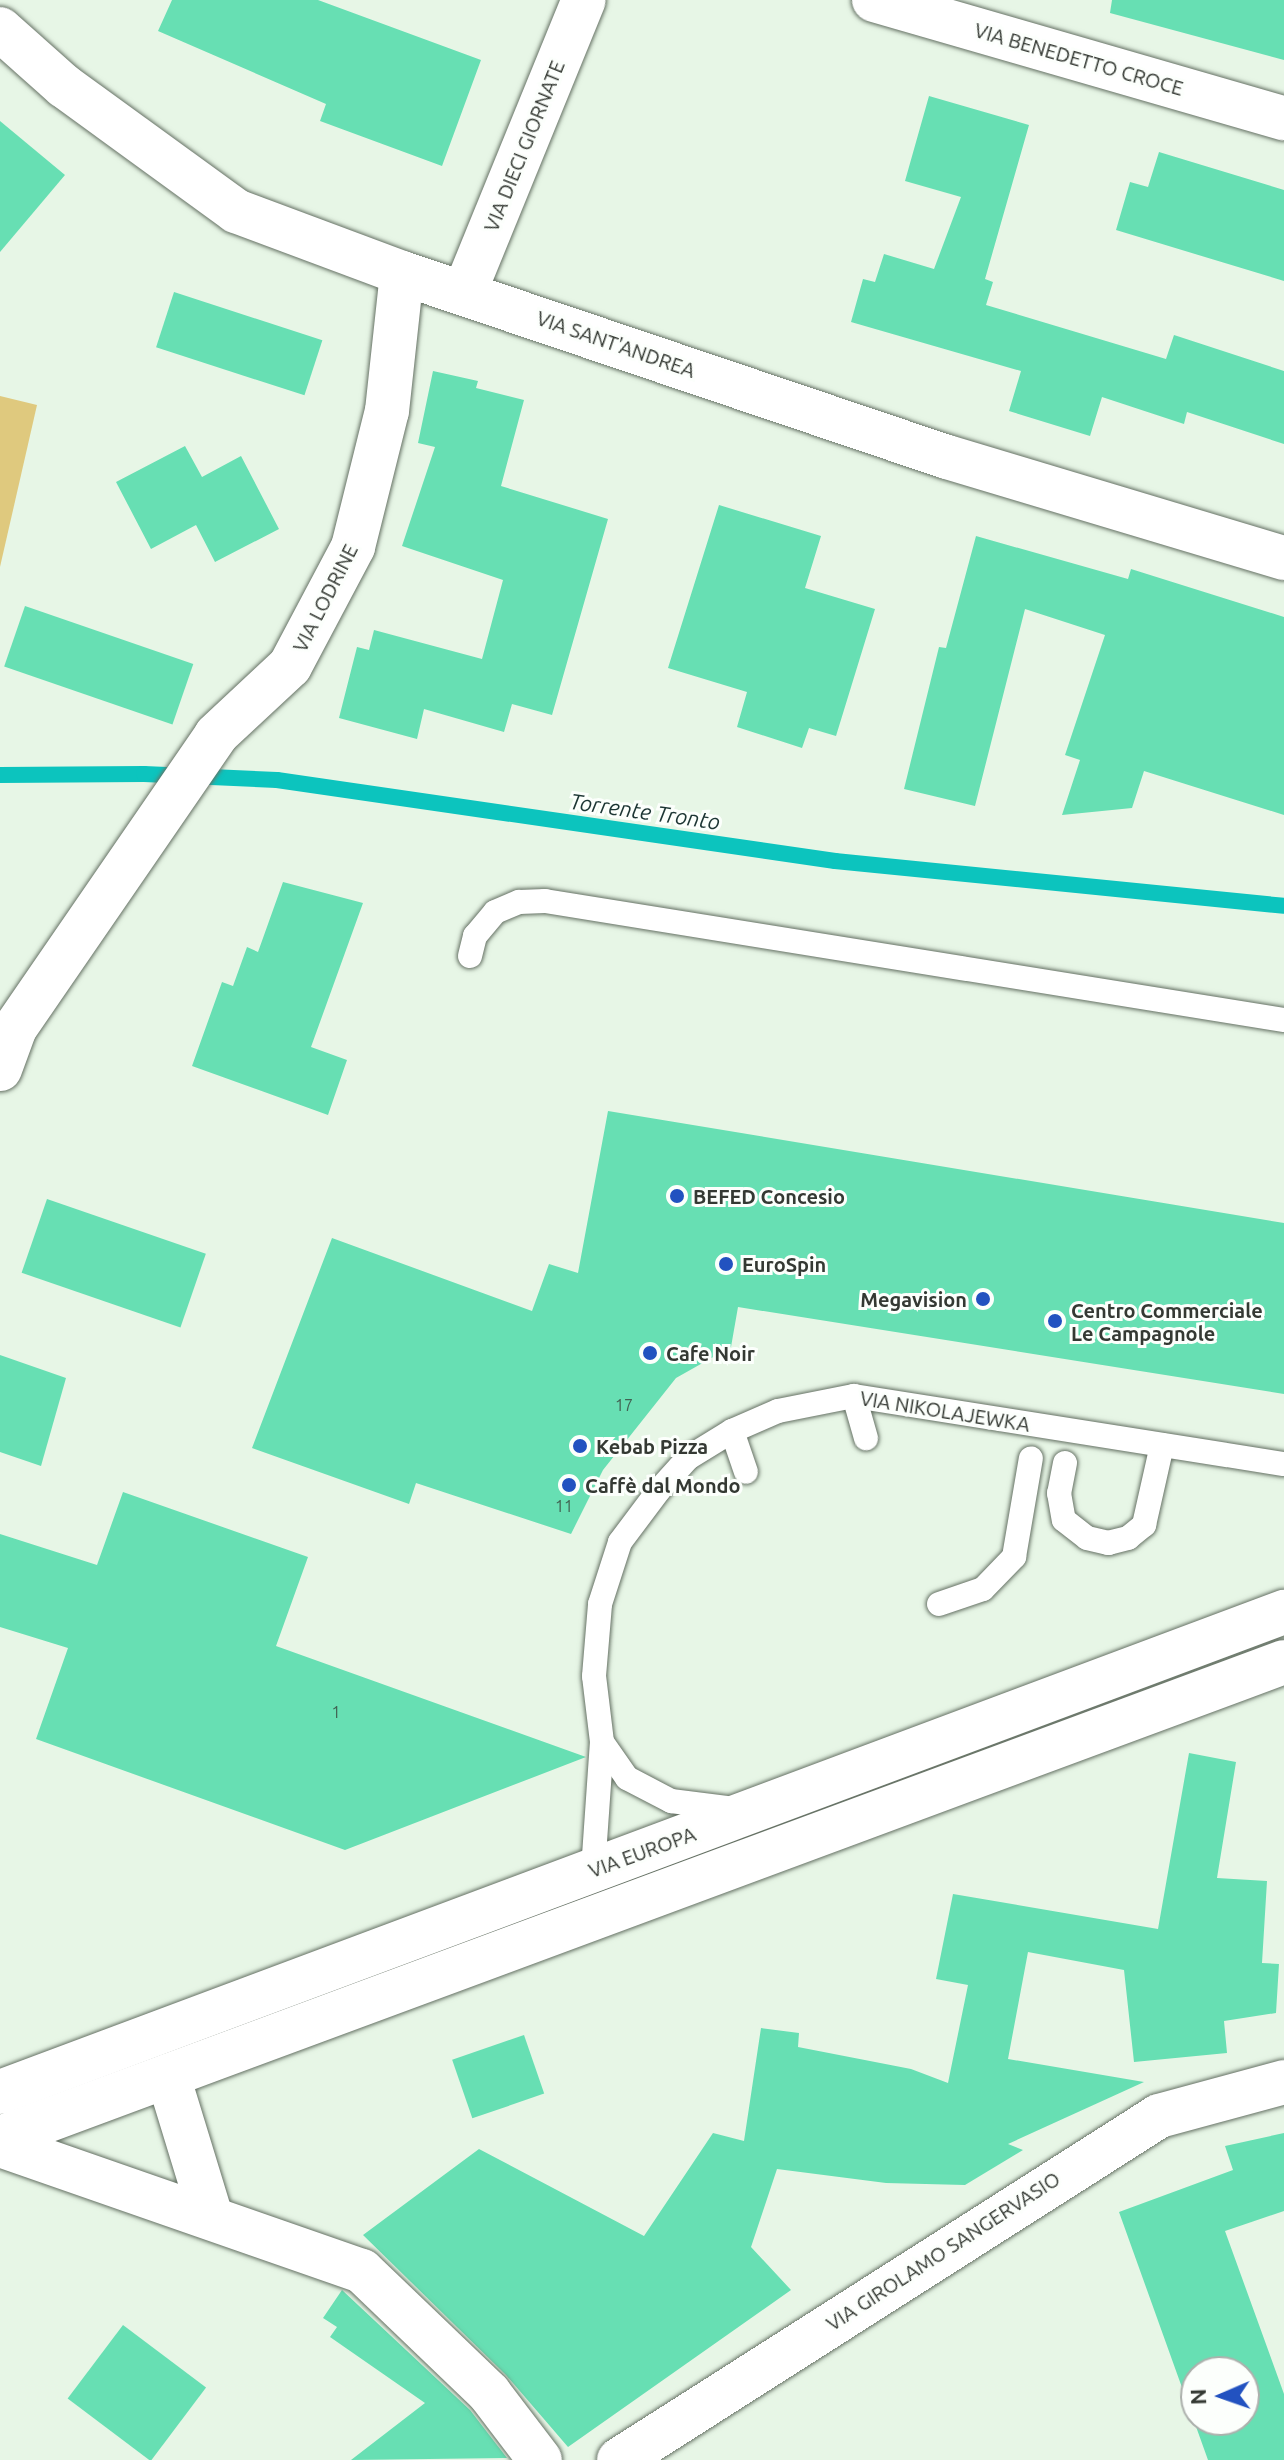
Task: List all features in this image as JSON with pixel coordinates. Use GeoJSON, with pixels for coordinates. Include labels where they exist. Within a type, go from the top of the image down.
{"type":"FeatureCollection","features":[{"type":"Feature","properties":{"kind":"street","name":"VIA DIECI GIORNATE"},"geometry":{"type":"LineString","coordinates":[[465,291],[584,0]]}},
{"type":"Feature","properties":{"kind":"street","name":"VIA BENEDETTO CROCE"},"geometry":{"type":"LineString","coordinates":[[874,0],[1284,118]]}},
{"type":"Feature","properties":{"kind":"street","name":"VIA SANT'ANDREA"},"geometry":{"type":"LineString","coordinates":[[0,29],[64,86],[236,211],[402,273],[465,291],[947,457],[1284,558]]}},
{"type":"Feature","properties":{"kind":"street","name":"VIA LODRINE"},"geometry":{"type":"LineString","coordinates":[[0,1069],[15,1028],[99,901],[216,735],[290,666],[353,547],[387,411],[402,273]]}},
{"type":"Feature","properties":{"kind":"street","name":"VIA EUROPA"},"geometry":{"type":"LineString","coordinates":[[0,2092],[1284,1612]]}},
{"type":"Feature","properties":{"kind":"street"},"geometry":{"type":"LineString","coordinates":[[0,2138],[1284,1662]]}},
{"type":"Feature","properties":{"kind":"street"},"geometry":{"type":"LineString","coordinates":[[168,2076],[211,2217]]}},
{"type":"Feature","properties":{"kind":"street","name":"VIA GIROLAMO SANGERVASIO"},"geometry":{"type":"LineString","coordinates":[[619,2460],[1125,2135],[1159,2116],[1284,2082]]}},
{"type":"Feature","properties":{"kind":"street"},"geometry":{"type":"LineString","coordinates":[[0,2145],[362,2271],[489,2393],[540,2460]]}},
{"type":"Feature","properties":{"kind":"lane"},"geometry":{"type":"LineString","coordinates":[[470,956],[475,936],[495,912],[519,902],[545,901],[1284,1020]]}},
{"type":"Feature","properties":{"kind":"lane"},"geometry":{"type":"LineString","coordinates":[[854,1396],[866,1438]]}},
{"type":"Feature","properties":{"kind":"lane","name":"VIA NIKOLAJEWKA"},"geometry":{"type":"LineString","coordinates":[[593,1870],[602,1742],[594,1676],[600,1604],[620,1542],[688,1458],[732,1431],[778,1411],[854,1396],[1284,1464]]}},
{"type":"Feature","properties":{"kind":"lane"},"geometry":{"type":"LineString","coordinates":[[732,1431],[746,1472]]}},
{"type":"Feature","properties":{"kind":"lane"},"geometry":{"type":"LineString","coordinates":[[1065,1463],[1059,1493],[1064,1520],[1087,1538],[1108,1543],[1128,1538],[1144,1525],[1162,1445]]}},
{"type":"Feature","properties":{"kind":"lane"},"geometry":{"type":"LineString","coordinates":[[939,1604],[983,1589],[1014,1557],[1031,1458]]}},
{"type":"Feature","properties":{"kind":"lane","name":"VIA NIKOLAJEWKA"},"geometry":{"type":"LineString","coordinates":[[602,1742],[627,1778],[671,1801],[751,1811]]}},
{"type":"Feature","properties":{"kind":"shaded area"},"geometry":{"type":"Polygon","coordinates":[[[0,396],[37,405],[0,567],[0,396]]]}},
{"type":"Feature","properties":{"kind":"building"},"geometry":{"type":"Polygon","coordinates":[[[172,0],[318,0],[481,60],[442,166],[320,121],[326,104],[158,31],[172,0]]]}},
{"type":"Feature","properties":{"kind":"building"},"geometry":{"type":"Polygon","coordinates":[[[1112,0],[1284,0],[1284,60],[1110,13],[1112,0]]]}},
{"type":"Feature","properties":{"kind":"building"},"geometry":{"type":"Polygon","coordinates":[[[929,96],[1029,125],[985,279],[993,282],[986,305],[1166,359],[1174,335],[1284,371],[1284,444],[1187,412],[1184,424],[1102,397],[1090,436],[1009,411],[1021,371],[851,322],[863,279],[875,282],[884,254],[934,269],[961,197],[905,181],[929,96]]]}},
{"type":"Feature","properties":{"kind":"building"},"geometry":{"type":"Polygon","coordinates":[[[0,121],[65,175],[0,252],[0,121]]]}},
{"type":"Feature","properties":{"kind":"building"},"geometry":{"type":"Polygon","coordinates":[[[1159,152],[1284,190],[1284,281],[1116,230],[1130,182],[1148,187],[1159,152]]]}},
{"type":"Feature","properties":{"kind":"building"},"geometry":{"type":"Polygon","coordinates":[[[174,292],[322,340],[304,395],[156,347],[174,292]]]}},
{"type":"Feature","properties":{"kind":"building"},"geometry":{"type":"Polygon","coordinates":[[[433,371],[478,381],[476,388],[524,400],[501,486],[608,519],[552,715],[512,704],[504,732],[424,709],[417,739],[339,718],[357,647],[369,650],[374,630],[482,659],[503,580],[402,546],[435,447],[418,443],[433,371]]]}},
{"type":"Feature","properties":{"kind":"building"},"geometry":{"type":"Polygon","coordinates":[[[185,446],[202,477],[241,456],[279,529],[215,562],[196,525],[151,549],[116,482],[185,446]]]}},
{"type":"Feature","properties":{"kind":"building"},"geometry":{"type":"Polygon","coordinates":[[[719,505],[821,536],[805,588],[875,609],[836,736],[809,728],[802,748],[737,727],[747,692],[668,668],[719,505]]]}},
{"type":"Feature","properties":{"kind":"building"},"geometry":{"type":"Polygon","coordinates":[[[976,536],[1128,579],[1131,569],[1284,617],[1284,815],[1144,771],[1132,808],[1062,815],[1080,760],[1065,755],[1105,635],[1025,609],[975,806],[904,789],[939,647],[946,648],[976,536]]]}},
{"type":"Feature","properties":{"kind":"building"},"geometry":{"type":"Polygon","coordinates":[[[25,606],[193,664],[172,724],[4,667],[25,606]]]}},
{"type":"Feature","properties":{"kind":"building"},"geometry":{"type":"Polygon","coordinates":[[[283,882],[363,903],[311,1047],[347,1060],[328,1115],[192,1066],[222,982],[233,986],[247,947],[258,952],[283,882]]]}},
{"type":"Feature","properties":{"kind":"building","name":"Centro Commerciale Le Campagnole"},"geometry":{"type":"Polygon","coordinates":[[[608,1111],[1284,1223],[1284,1394],[738,1307],[731,1347],[676,1378],[603,1470],[571,1534],[416,1483],[409,1504],[252,1448],[332,1238],[532,1311],[549,1264],[578,1273],[608,1111]]]}},
{"type":"Feature","properties":{"kind":"building"},"geometry":{"type":"Polygon","coordinates":[[[47,1199],[206,1254],[180,1327],[22,1273],[47,1199]]]}},
{"type":"Feature","properties":{"kind":"building"},"geometry":{"type":"Polygon","coordinates":[[[0,1355],[66,1378],[41,1466],[0,1452],[0,1355]]]}},
{"type":"Feature","properties":{"kind":"building"},"geometry":{"type":"Polygon","coordinates":[[[123,1492],[308,1557],[276,1646],[586,1757],[345,1850],[36,1739],[68,1648],[0,1627],[0,1534],[97,1565],[123,1492]]]}},
{"type":"Feature","properties":{"kind":"building"},"geometry":{"type":"Polygon","coordinates":[[[1189,1753],[1236,1762],[1217,1878],[1267,1881],[1262,1963],[1279,1964],[1276,2013],[1224,2021],[1227,2053],[1134,2062],[1124,1970],[1028,1952],[1008,2059],[1144,2082],[1008,2144],[1023,2150],[965,2185],[886,2183],[777,2169],[751,2247],[791,2290],[568,2447],[506,2375],[363,2235],[479,2149],[644,2236],[713,2133],[744,2141],[761,2028],[799,2033],[798,2047],[911,2069],[948,2083],[968,1985],[936,1979],[953,1894],[1158,1929],[1189,1753]]]}},
{"type":"Feature","properties":{"kind":"building"},"geometry":{"type":"Polygon","coordinates":[[[524,2035],[544,2094],[472,2118],[452,2060],[524,2035]]]}},
{"type":"Feature","properties":{"kind":"building"},"geometry":{"type":"Polygon","coordinates":[[[1284,2133],[1284,2211],[1225,2231],[1284,2394],[1284,2460],[1208,2460],[1199,2436],[1260,2436],[1260,2356],[1180,2356],[1180,2382],[1119,2212],[1233,2170],[1225,2146],[1284,2133]]]}},
{"type":"Feature","properties":{"kind":"building"},"geometry":{"type":"Polygon","coordinates":[[[342,2290],[470,2410],[507,2458],[351,2460],[425,2403],[330,2337],[337,2327],[323,2318],[342,2290]]]}},
{"type":"Feature","properties":{"kind":"building"},"geometry":{"type":"Polygon","coordinates":[[[123,2325],[206,2388],[151,2460],[68,2398],[123,2325]]]}},
{"type":"Feature","properties":{"kind":"waterway","name":"Torrente Tronto"},"geometry":{"type":"LineString","coordinates":[[0,775],[144,774],[277,780],[835,861],[1284,906]]}},
{"type":"Feature","properties":{"kind":"place","name":"BEFED Concesio"},"geometry":{"type":"Point","coordinates":[677,1196]}},
{"type":"Feature","properties":{"kind":"place","name":"EuroSpin"},"geometry":{"type":"Point","coordinates":[726,1264]}},
{"type":"Feature","properties":{"kind":"place","name":"Megavision"},"geometry":{"type":"Point","coordinates":[983,1299]}},
{"type":"Feature","properties":{"kind":"place","name":"Centro Commerciale Le Campagnole"},"geometry":{"type":"Point","coordinates":[1055,1321]}},
{"type":"Feature","properties":{"kind":"place","name":"Cafe Noir"},"geometry":{"type":"Point","coordinates":[650,1353]}},
{"type":"Feature","properties":{"kind":"place","name":"Kebab Pizza"},"geometry":{"type":"Point","coordinates":[580,1446]}},
{"type":"Feature","properties":{"kind":"place","name":"Caffè dal Mondo"},"geometry":{"type":"Point","coordinates":[569,1485]}}]}
